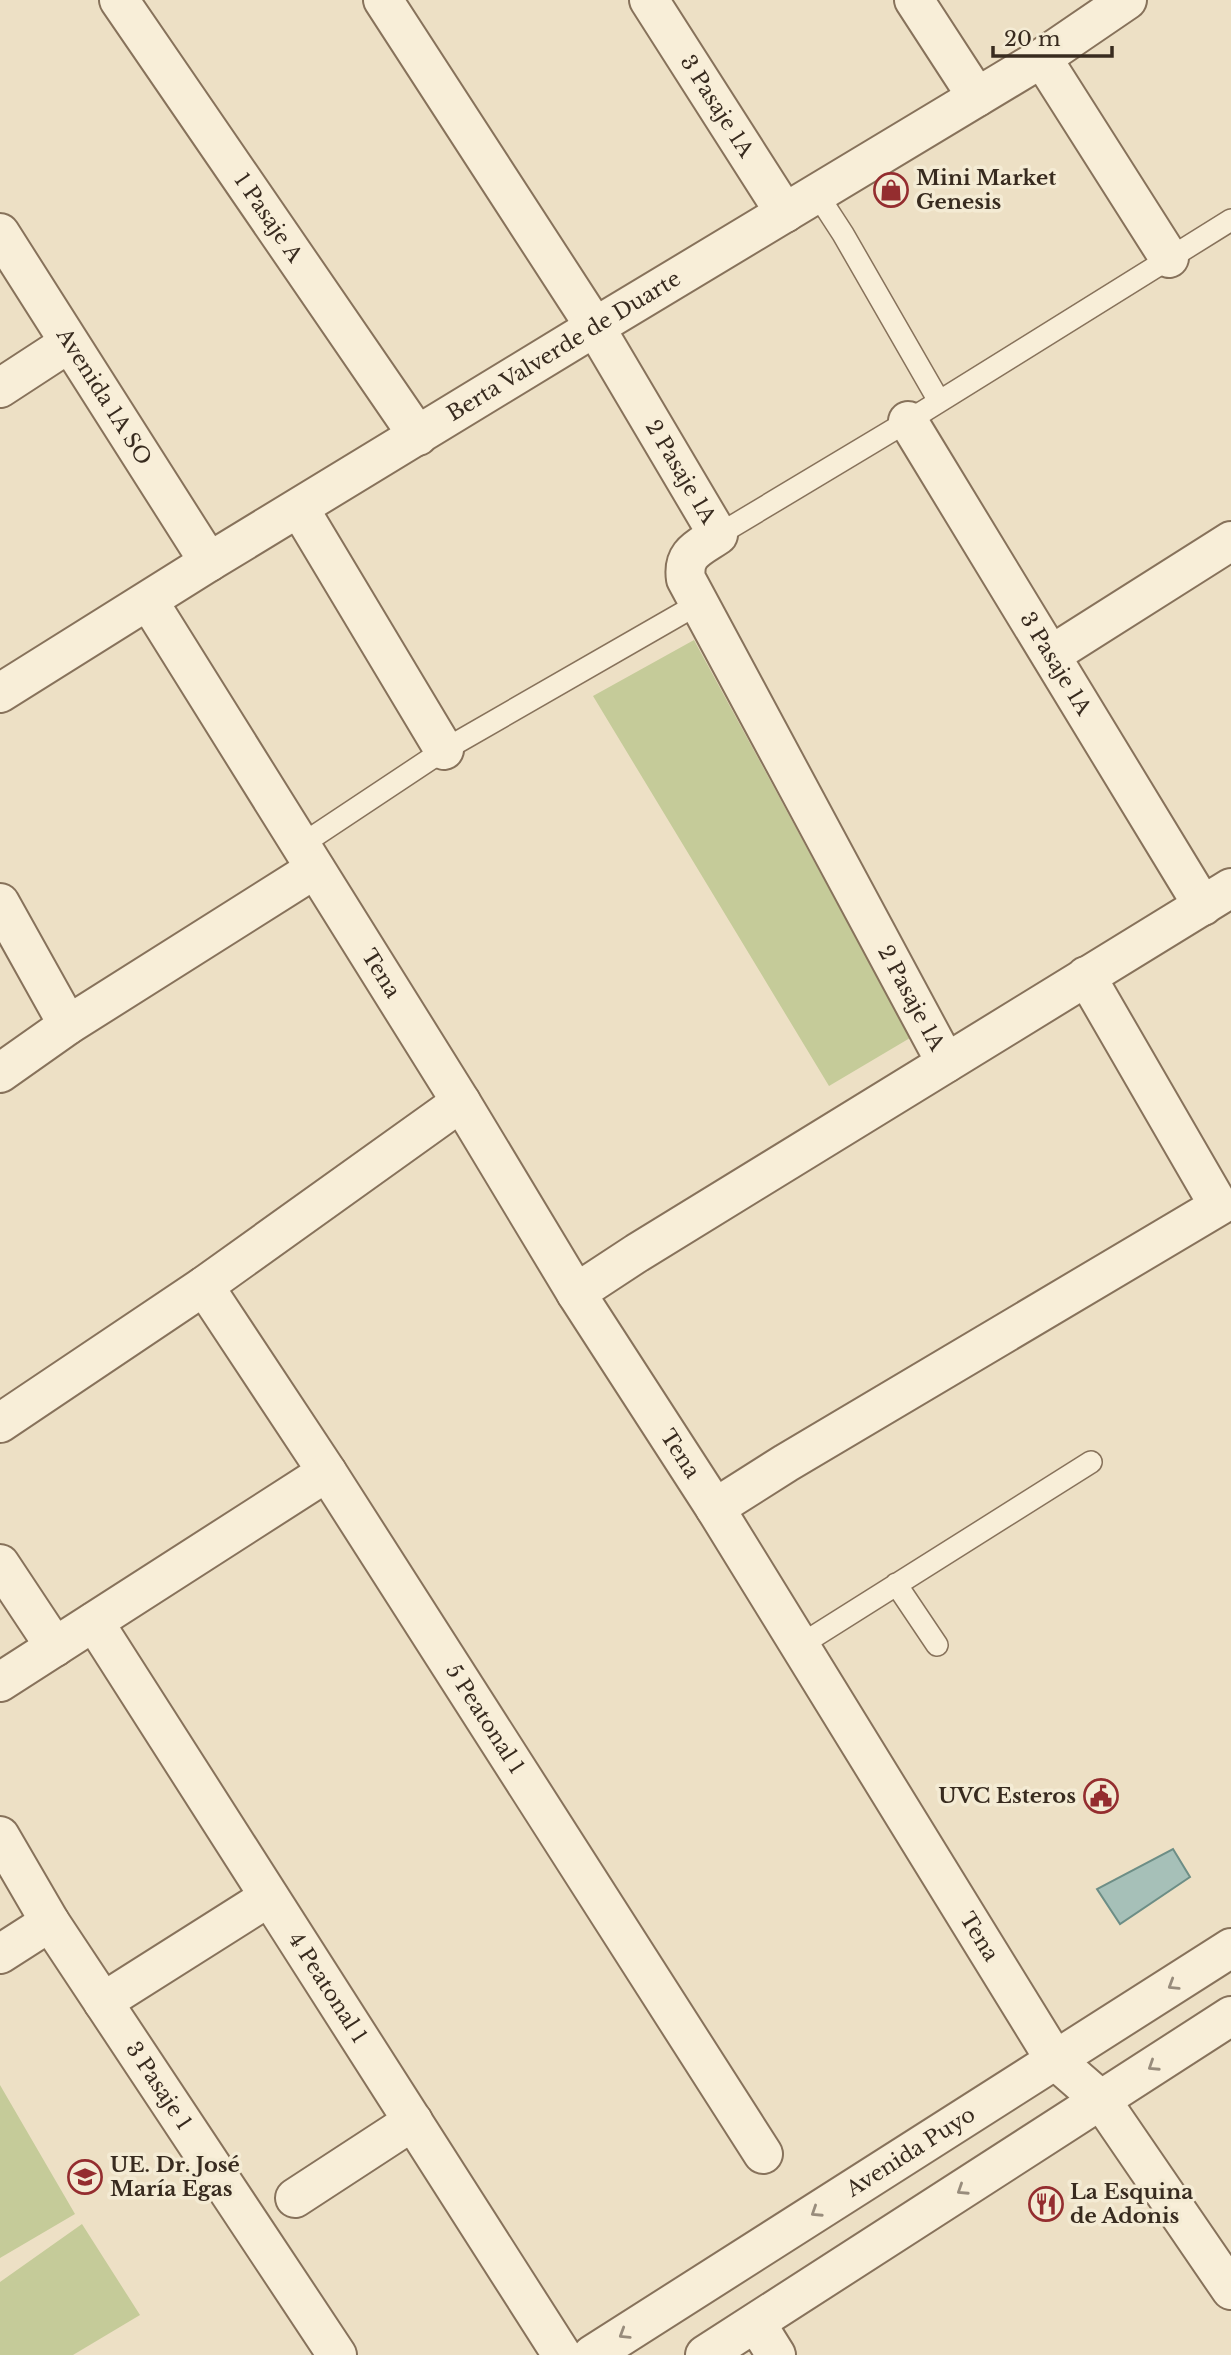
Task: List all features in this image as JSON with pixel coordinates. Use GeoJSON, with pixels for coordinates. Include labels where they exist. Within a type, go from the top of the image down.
{"type":"FeatureCollection","features":[{"type":"Feature","properties":{"kind":"street","name":"1 Pasaje A"},"geometry":{"type":"LineString","coordinates":[[119,0],[418,436]]}},
{"type":"Feature","properties":{"kind":"street","name":"2 Pasaje 1A"},"geometry":{"type":"LineString","coordinates":[[383,0],[595,327],[718,535],[691,553],[684,567],[686,579],[946,1063]]}},
{"type":"Feature","properties":{"kind":"street","name":"3 Pasaje 1A"},"geometry":{"type":"LineString","coordinates":[[649,0],[801,204]]}},
{"type":"Feature","properties":{"kind":"street"},"geometry":{"type":"LineString","coordinates":[[914,0],[977,97]]}},
{"type":"Feature","properties":{"kind":"street","name":"Berta Valverde de Duarte"},"geometry":{"type":"LineString","coordinates":[[0,693],[209,562],[1042,58],[1103,7]]}},
{"type":"Feature","properties":{"kind":"street"},"geometry":{"type":"LineString","coordinates":[[1042,58],[1169,258]]}},
{"type":"Feature","properties":{"kind":"street","name":"Avenida 1A SO"},"geometry":{"type":"LineString","coordinates":[[0,233],[209,562]]}},
{"type":"Feature","properties":{"kind":"street"},"geometry":{"type":"LineString","coordinates":[[0,388],[69,343]]}},
{"type":"Feature","properties":{"kind":"street","name":"3 Pasaje 1A"},"geometry":{"type":"LineString","coordinates":[[924,411],[1051,655],[1217,897]]}},
{"type":"Feature","properties":{"kind":"street"},"geometry":{"type":"LineString","coordinates":[[299,508],[444,750]]}},
{"type":"Feature","properties":{"kind":"street"},"geometry":{"type":"LineString","coordinates":[[1051,655],[1231,541]]}},
{"type":"Feature","properties":{"kind":"street","name":"Tena"},"geometry":{"type":"LineString","coordinates":[[149,601],[461,1102],[576,1293],[715,1508],[1055,2060],[1101,2100],[1231,2290]]}},
{"type":"Feature","properties":{"kind":"street"},"geometry":{"type":"LineString","coordinates":[[0,1073],[308,857]]}},
{"type":"Feature","properties":{"kind":"street"},"geometry":{"type":"LineString","coordinates":[[576,1293],[1217,897]]}},
{"type":"Feature","properties":{"kind":"street"},"geometry":{"type":"LineString","coordinates":[[0,904],[68,1025]]}},
{"type":"Feature","properties":{"kind":"street"},"geometry":{"type":"LineString","coordinates":[[715,1508],[786,1463],[1225,1203],[1086,976]]}},
{"type":"Feature","properties":{"kind":"street"},"geometry":{"type":"LineString","coordinates":[[0,1423],[204,1286],[461,1102]]}},
{"type":"Feature","properties":{"kind":"street","name":"5 Peatonal 1"},"geometry":{"type":"LineString","coordinates":[[204,1286],[327,1472],[762,2154]]}},
{"type":"Feature","properties":{"kind":"street"},"geometry":{"type":"LineString","coordinates":[[0,1682],[327,1472]]}},
{"type":"Feature","properties":{"kind":"street"},"geometry":{"type":"LineString","coordinates":[[0,1564],[55,1647]]}},
{"type":"Feature","properties":{"kind":"street","name":"4 Peatonal 1"},"geometry":{"type":"LineString","coordinates":[[94,1622],[562,2355]]}},
{"type":"Feature","properties":{"kind":"street","name":"3 Pasaje 1"},"geometry":{"type":"LineString","coordinates":[[0,1836],[50,1923],[337,2355]]}},
{"type":"Feature","properties":{"kind":"street"},"geometry":{"type":"LineString","coordinates":[[103,2002],[269,1896]]}},
{"type":"Feature","properties":{"kind":"street"},"geometry":{"type":"LineString","coordinates":[[0,1954],[50,1923]]}},
{"type":"Feature","properties":{"kind":"street","name":"Avenida Puyo"},"geometry":{"type":"LineString","coordinates":[[592,2355],[1231,1948]]}},
{"type":"Feature","properties":{"kind":"street"},"geometry":{"type":"LineString","coordinates":[[705,2355],[1231,2016]]}},
{"type":"Feature","properties":{"kind":"street"},"geometry":{"type":"LineString","coordinates":[[295,2198],[413,2121]]}},
{"type":"Feature","properties":{"kind":"street"},"geometry":{"type":"LineString","coordinates":[[756,2323],[776,2355]]}},
{"type":"Feature","properties":{"kind":"lane"},"geometry":{"type":"LineString","coordinates":[[801,204],[843,234],[924,411]]}},
{"type":"Feature","properties":{"kind":"lane"},"geometry":{"type":"LineString","coordinates":[[718,535],[924,411],[1231,220]]}},
{"type":"Feature","properties":{"kind":"lane"},"geometry":{"type":"LineString","coordinates":[[308,857],[444,750],[698,604]]}},
{"type":"Feature","properties":{"kind":"lane"},"geometry":{"type":"LineString","coordinates":[[799,1646],[1091,1462]]}},
{"type":"Feature","properties":{"kind":"lane"},"geometry":{"type":"LineString","coordinates":[[896,1584],[937,1645]]}},
{"type":"Feature","properties":{"kind":"green space"},"geometry":{"type":"Polygon","coordinates":[[[694,640],[910,1038],[829,1086],[593,696],[694,640]]]}},
{"type":"Feature","properties":{"kind":"green space"},"geometry":{"type":"Polygon","coordinates":[[[0,2085],[75,2214],[0,2258],[0,2085]]]}},
{"type":"Feature","properties":{"kind":"green space"},"geometry":{"type":"Polygon","coordinates":[[[82,2224],[140,2315],[73,2355],[0,2355],[0,2282],[82,2224]]]}},
{"type":"Feature","properties":{"kind":"water"},"geometry":{"type":"Polygon","coordinates":[[[1173,1849],[1190,1877],[1120,1924],[1097,1889],[1173,1849]]]}},
{"type":"Feature","properties":{"kind":"place","name":"Mini Market Genesis"},"geometry":{"type":"Point","coordinates":[891,190]}},
{"type":"Feature","properties":{"kind":"place","name":"UVC Esteros"},"geometry":{"type":"Point","coordinates":[1101,1796]}},
{"type":"Feature","properties":{"kind":"place","name":"UE. Dr. José María Egas"},"geometry":{"type":"Point","coordinates":[85,2177]}},
{"type":"Feature","properties":{"kind":"place","name":"La Esquina de Adonis"},"geometry":{"type":"Point","coordinates":[1046,2204]}}]}
